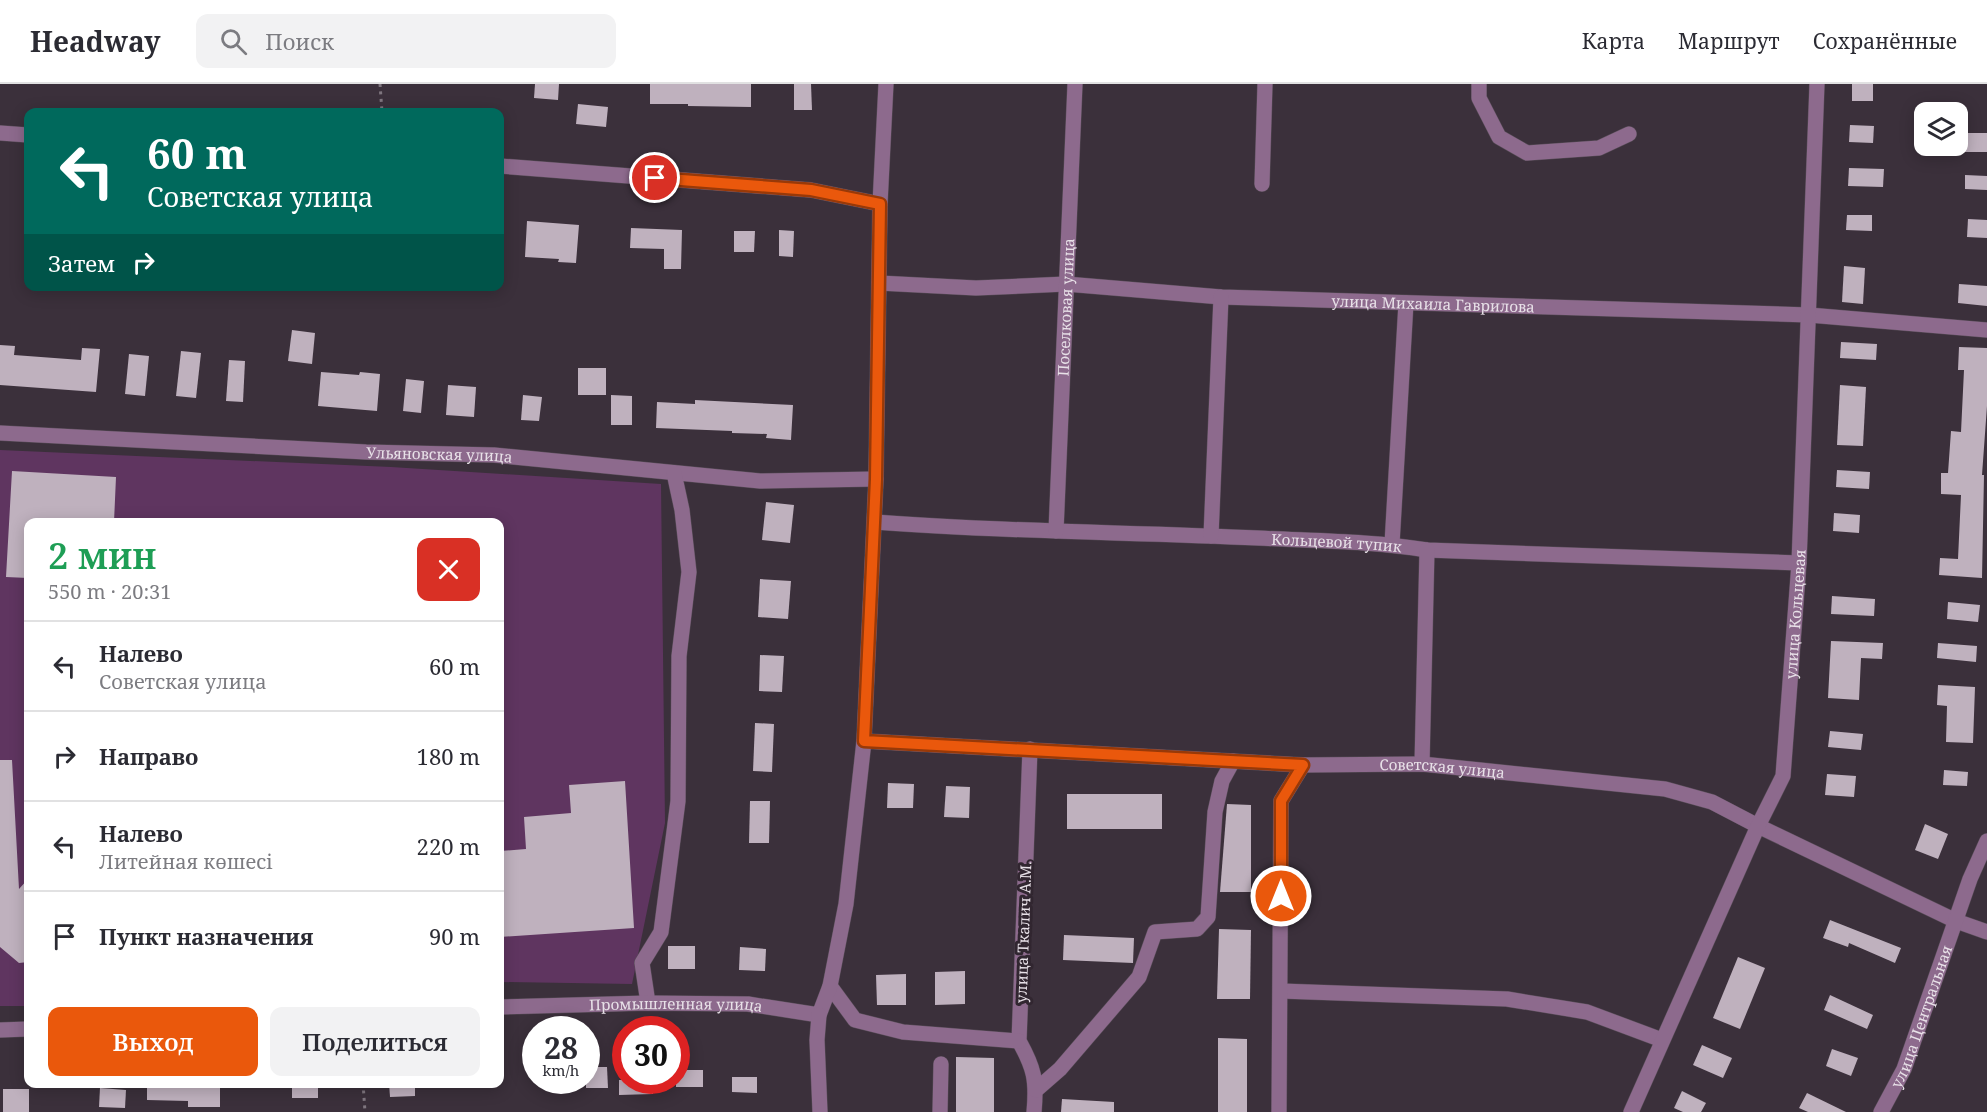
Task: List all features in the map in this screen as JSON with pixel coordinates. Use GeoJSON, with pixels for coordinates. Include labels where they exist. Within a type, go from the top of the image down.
{"type":"FeatureCollection","features":[{"type":"Feature","properties":{"kind":"street"},"geometry":{"type":"LineString","coordinates":[[820,1112],[817,1040],[819,1015],[830,986],[846,904],[864,741],[876,479],[880,204],[886,84]]}},
{"type":"Feature","properties":{"kind":"street","name":"Поселковая улица"},"geometry":{"type":"LineString","coordinates":[[1056,531],[1075,84]]}},
{"type":"Feature","properties":{"kind":"street"},"geometry":{"type":"LineString","coordinates":[[1262,184],[1265,84]]}},
{"type":"Feature","properties":{"kind":"street"},"geometry":{"type":"LineString","coordinates":[[1479,84],[1479,98],[1499,138],[1527,153],[1599,148],[1629,134]]}},
{"type":"Feature","properties":{"kind":"street","name":"улица Кольцевая"},"geometry":{"type":"LineString","coordinates":[[1631,1112],[1758,826],[1783,776],[1799,563],[1817,84]]}},
{"type":"Feature","properties":{"kind":"street"},"geometry":{"type":"LineString","coordinates":[[0,133],[24,135]]}},
{"type":"Feature","properties":{"kind":"street"},"geometry":{"type":"LineString","coordinates":[[504,166],[811,190],[880,204]]}},
{"type":"Feature","properties":{"kind":"street","name":"улица Михаила Гаврилова"},"geometry":{"type":"LineString","coordinates":[[879,283],[976,288],[1066,284],[1221,297],[1809,315],[1987,330]]}},
{"type":"Feature","properties":{"kind":"street"},"geometry":{"type":"LineString","coordinates":[[1211,536],[1221,297]]}},
{"type":"Feature","properties":{"kind":"street"},"geometry":{"type":"LineString","coordinates":[[1392,544],[1406,303]]}},
{"type":"Feature","properties":{"kind":"street","name":"Ульяновская улица"},"geometry":{"type":"LineString","coordinates":[[0,433],[366,452],[494,455],[760,481],[876,479]]}},
{"type":"Feature","properties":{"kind":"street"},"geometry":{"type":"LineString","coordinates":[[648,1003],[642,963],[661,932],[678,801],[679,656],[688,572],[682,510],[674,472]]}},
{"type":"Feature","properties":{"kind":"street","name":"Кольцевой тупик"},"geometry":{"type":"LineString","coordinates":[[874,522],[941,527],[1392,544],[1427,550],[1799,563]]}},
{"type":"Feature","properties":{"kind":"street"},"geometry":{"type":"LineString","coordinates":[[1422,764],[1427,550]]}},
{"type":"Feature","properties":{"kind":"street","name":"Советская улица"},"geometry":{"type":"LineString","coordinates":[[864,741],[1303,765],[1422,764],[1665,789],[1712,802],[1956,921],[1987,932]]}},
{"type":"Feature","properties":{"kind":"street","name":"улица Ткалич А.М."},"geometry":{"type":"LineString","coordinates":[[1030,749],[1019,1041],[1031,1063],[1036,1090],[1034,1112]]}},
{"type":"Feature","properties":{"kind":"street"},"geometry":{"type":"LineString","coordinates":[[1036,1090],[1060,1069],[1138,977],[1155,932],[1197,929],[1208,917],[1215,812],[1222,781],[1233,761]]}},
{"type":"Feature","properties":{"kind":"street"},"geometry":{"type":"LineString","coordinates":[[1279,1112],[1281,801],[1303,765]]}},
{"type":"Feature","properties":{"kind":"street","name":"улица Центральная"},"geometry":{"type":"LineString","coordinates":[[1881,1112],[1904,1069],[1970,879],[1987,841]]}},
{"type":"Feature","properties":{"kind":"street"},"geometry":{"type":"LineString","coordinates":[[830,986],[855,1020],[903,1032],[1019,1041]]}},
{"type":"Feature","properties":{"kind":"street"},"geometry":{"type":"LineString","coordinates":[[1281,992],[1507,999],[1587,1012],[1662,1040]]}},
{"type":"Feature","properties":{"kind":"street","name":"Промышленная улица"},"geometry":{"type":"LineString","coordinates":[[504,1007],[648,1003],[748,1004],[819,1015]]}},
{"type":"Feature","properties":{"kind":"street"},"geometry":{"type":"LineString","coordinates":[[0,1030],[24,1029]]}},
{"type":"Feature","properties":{"kind":"street"},"geometry":{"type":"LineString","coordinates":[[940,1112],[941,1064]]}},
{"type":"Feature","properties":{"kind":"path"},"geometry":{"type":"LineString","coordinates":[[380,84],[382,108]]}},
{"type":"Feature","properties":{"kind":"path"},"geometry":{"type":"LineString","coordinates":[[363,1088],[365,1112]]}},
{"type":"Feature","properties":{"kind":"shaded area"},"geometry":{"type":"Polygon","coordinates":[[[0,450],[391,467],[661,484],[665,823],[632,984],[504,982],[504,518],[24,518],[24,1006],[0,1006],[0,450]]]}},
{"type":"Feature","properties":{"kind":"building"},"geometry":{"type":"Polygon","coordinates":[[[535,84],[559,84],[558,100],[534,98],[535,84]]]}},
{"type":"Feature","properties":{"kind":"building"},"geometry":{"type":"Polygon","coordinates":[[[650,84],[751,84],[751,107],[650,104],[650,84]]]}},
{"type":"Feature","properties":{"kind":"building"},"geometry":{"type":"Polygon","coordinates":[[[794,84],[811,84],[812,110],[794,110],[794,84]]]}},
{"type":"Feature","properties":{"kind":"building"},"geometry":{"type":"Polygon","coordinates":[[[1852,84],[1873,84],[1873,101],[1852,101],[1852,84]]]}},
{"type":"Feature","properties":{"kind":"building"},"geometry":{"type":"Polygon","coordinates":[[[578,104],[608,107],[606,127],[576,124],[578,104]]]}},
{"type":"Feature","properties":{"kind":"building"},"geometry":{"type":"Polygon","coordinates":[[[1850,125],[1874,126],[1873,143],[1849,142],[1850,125]]]}},
{"type":"Feature","properties":{"kind":"building"},"geometry":{"type":"Polygon","coordinates":[[[1968,133],[1987,133],[1987,152],[1968,152],[1968,133]]]}},
{"type":"Feature","properties":{"kind":"building"},"geometry":{"type":"Polygon","coordinates":[[[1849,168],[1884,169],[1883,187],[1848,186],[1849,168]]]}},
{"type":"Feature","properties":{"kind":"building"},"geometry":{"type":"Polygon","coordinates":[[[1965,175],[1987,176],[1987,190],[1965,189],[1965,175]]]}},
{"type":"Feature","properties":{"kind":"building"},"geometry":{"type":"Polygon","coordinates":[[[1847,215],[1872,215],[1872,231],[1846,230],[1847,215]]]}},
{"type":"Feature","properties":{"kind":"building"},"geometry":{"type":"Polygon","coordinates":[[[1968,219],[1987,220],[1987,238],[1967,237],[1968,219]]]}},
{"type":"Feature","properties":{"kind":"building"},"geometry":{"type":"Polygon","coordinates":[[[527,221],[579,225],[576,263],[558,262],[559,259],[525,257],[527,221]]]}},
{"type":"Feature","properties":{"kind":"building"},"geometry":{"type":"Polygon","coordinates":[[[631,228],[682,230],[681,269],[664,269],[664,249],[630,248],[631,228]]]}},
{"type":"Feature","properties":{"kind":"building"},"geometry":{"type":"Polygon","coordinates":[[[779,230],[794,231],[793,257],[779,256],[779,230]]]}},
{"type":"Feature","properties":{"kind":"building"},"geometry":{"type":"Polygon","coordinates":[[[734,231],[755,231],[754,252],[734,252],[734,231]]]}},
{"type":"Feature","properties":{"kind":"building"},"geometry":{"type":"Polygon","coordinates":[[[1844,266],[1865,268],[1863,304],[1842,302],[1844,266]]]}},
{"type":"Feature","properties":{"kind":"building"},"geometry":{"type":"Polygon","coordinates":[[[1959,284],[1987,286],[1987,306],[1958,303],[1959,284]]]}},
{"type":"Feature","properties":{"kind":"building"},"geometry":{"type":"Polygon","coordinates":[[[292,330],[315,333],[312,364],[288,361],[292,330]]]}},
{"type":"Feature","properties":{"kind":"building"},"geometry":{"type":"Polygon","coordinates":[[[1841,342],[1877,344],[1876,360],[1840,358],[1841,342]]]}},
{"type":"Feature","properties":{"kind":"building"},"geometry":{"type":"Polygon","coordinates":[[[0,345],[15,346],[14,355],[81,360],[82,348],[100,349],[96,392],[0,385],[0,345]]]}},
{"type":"Feature","properties":{"kind":"building"},"geometry":{"type":"Polygon","coordinates":[[[1959,347],[1987,348],[1987,406],[1982,475],[1984,475],[1982,578],[1939,575],[1940,558],[1958,559],[1961,495],[1941,494],[1941,473],[1948,473],[1951,431],[1961,432],[1964,370],[1958,370],[1959,347]]]}},
{"type":"Feature","properties":{"kind":"building"},"geometry":{"type":"Polygon","coordinates":[[[181,351],[201,353],[196,398],[176,396],[181,351]]]}},
{"type":"Feature","properties":{"kind":"building"},"geometry":{"type":"Polygon","coordinates":[[[129,354],[149,356],[145,396],[125,394],[129,354]]]}},
{"type":"Feature","properties":{"kind":"building"},"geometry":{"type":"Polygon","coordinates":[[[229,360],[245,361],[243,402],[226,401],[229,360]]]}},
{"type":"Feature","properties":{"kind":"building"},"geometry":{"type":"Polygon","coordinates":[[[578,368],[606,368],[606,395],[578,395],[578,368]]]}},
{"type":"Feature","properties":{"kind":"building"},"geometry":{"type":"Polygon","coordinates":[[[321,372],[380,374],[377,411],[318,406],[321,372]]]}},
{"type":"Feature","properties":{"kind":"building"},"geometry":{"type":"Polygon","coordinates":[[[406,379],[424,381],[421,413],[403,411],[406,379]]]}},
{"type":"Feature","properties":{"kind":"building"},"geometry":{"type":"Polygon","coordinates":[[[448,385],[476,387],[474,417],[446,415],[448,385]]]}},
{"type":"Feature","properties":{"kind":"building"},"geometry":{"type":"Polygon","coordinates":[[[1840,385],[1866,387],[1863,446],[1837,445],[1840,385]]]}},
{"type":"Feature","properties":{"kind":"building"},"geometry":{"type":"Polygon","coordinates":[[[523,395],[542,397],[539,421],[521,420],[523,395]]]}},
{"type":"Feature","properties":{"kind":"building"},"geometry":{"type":"Polygon","coordinates":[[[611,395],[632,396],[632,425],[611,425],[611,395]]]}},
{"type":"Feature","properties":{"kind":"building"},"geometry":{"type":"Polygon","coordinates":[[[695,400],[793,405],[791,440],[766,438],[767,434],[656,428],[657,402],[695,404],[695,400]]]}},
{"type":"Feature","properties":{"kind":"building"},"geometry":{"type":"Polygon","coordinates":[[[1837,470],[1870,472],[1869,489],[1836,487],[1837,470]]]}},
{"type":"Feature","properties":{"kind":"building"},"geometry":{"type":"Polygon","coordinates":[[[12,471],[116,477],[114,518],[24,518],[24,578],[6,577],[12,471]]]}},
{"type":"Feature","properties":{"kind":"building"},"geometry":{"type":"Polygon","coordinates":[[[766,502],[794,505],[790,543],[762,540],[766,502]]]}},
{"type":"Feature","properties":{"kind":"building"},"geometry":{"type":"Polygon","coordinates":[[[1834,513],[1860,515],[1859,533],[1833,531],[1834,513]]]}},
{"type":"Feature","properties":{"kind":"building"},"geometry":{"type":"Polygon","coordinates":[[[760,579],[791,581],[788,619],[758,617],[760,579]]]}},
{"type":"Feature","properties":{"kind":"building"},"geometry":{"type":"Polygon","coordinates":[[[1832,596],[1875,599],[1874,616],[1831,614],[1832,596]]]}},
{"type":"Feature","properties":{"kind":"building"},"geometry":{"type":"Polygon","coordinates":[[[1948,602],[1980,605],[1978,622],[1947,619],[1948,602]]]}},
{"type":"Feature","properties":{"kind":"building"},"geometry":{"type":"Polygon","coordinates":[[[1831,641],[1883,643],[1882,659],[1861,658],[1859,700],[1828,698],[1831,641]]]}},
{"type":"Feature","properties":{"kind":"building"},"geometry":{"type":"Polygon","coordinates":[[[1938,643],[1977,646],[1976,662],[1937,658],[1938,643]]]}},
{"type":"Feature","properties":{"kind":"building"},"geometry":{"type":"Polygon","coordinates":[[[760,655],[784,656],[782,692],[759,691],[760,655]]]}},
{"type":"Feature","properties":{"kind":"building"},"geometry":{"type":"Polygon","coordinates":[[[1938,685],[1975,687],[1973,743],[1946,742],[1947,706],[1937,705],[1938,685]]]}},
{"type":"Feature","properties":{"kind":"building"},"geometry":{"type":"Polygon","coordinates":[[[755,723],[774,724],[772,772],[753,771],[755,723]]]}},
{"type":"Feature","properties":{"kind":"building"},"geometry":{"type":"Polygon","coordinates":[[[1830,731],[1863,734],[1861,750],[1828,747],[1830,731]]]}},
{"type":"Feature","properties":{"kind":"building"},"geometry":{"type":"Polygon","coordinates":[[[0,760],[12,760],[19,889],[24,883],[24,962],[19,963],[0,947],[0,760]]]}},
{"type":"Feature","properties":{"kind":"building"},"geometry":{"type":"Polygon","coordinates":[[[1944,770],[1968,772],[1967,786],[1943,785],[1944,770]]]}},
{"type":"Feature","properties":{"kind":"building"},"geometry":{"type":"Polygon","coordinates":[[[1827,774],[1856,776],[1854,797],[1825,795],[1827,774]]]}},
{"type":"Feature","properties":{"kind":"building"},"geometry":{"type":"Polygon","coordinates":[[[625,781],[634,928],[504,937],[504,851],[526,849],[524,817],[571,813],[569,785],[625,781]]]}},
{"type":"Feature","properties":{"kind":"building"},"geometry":{"type":"Polygon","coordinates":[[[888,783],[914,784],[913,808],[887,808],[888,783]]]}},
{"type":"Feature","properties":{"kind":"building"},"geometry":{"type":"Polygon","coordinates":[[[946,786],[970,787],[969,818],[944,817],[946,786]]]}},
{"type":"Feature","properties":{"kind":"building"},"geometry":{"type":"Polygon","coordinates":[[[1067,794],[1162,794],[1162,829],[1067,829],[1067,794]]]}},
{"type":"Feature","properties":{"kind":"building"},"geometry":{"type":"Polygon","coordinates":[[[750,801],[770,801],[769,843],[749,843],[750,801]]]}},
{"type":"Feature","properties":{"kind":"building"},"geometry":{"type":"Polygon","coordinates":[[[1227,804],[1251,805],[1251,892],[1220,892],[1227,804]]]}},
{"type":"Feature","properties":{"kind":"building"},"geometry":{"type":"Polygon","coordinates":[[[1925,824],[1948,834],[1938,859],[1915,850],[1925,824]]]}},
{"type":"Feature","properties":{"kind":"building"},"geometry":{"type":"Polygon","coordinates":[[[1830,920],[1901,948],[1895,963],[1849,943],[1848,947],[1823,938],[1830,920]]]}},
{"type":"Feature","properties":{"kind":"building"},"geometry":{"type":"Polygon","coordinates":[[[1219,929],[1251,930],[1250,999],[1217,999],[1219,929]]]}},
{"type":"Feature","properties":{"kind":"building"},"geometry":{"type":"Polygon","coordinates":[[[1064,935],[1134,938],[1133,963],[1063,960],[1064,935]]]}},
{"type":"Feature","properties":{"kind":"building"},"geometry":{"type":"Polygon","coordinates":[[[668,946],[695,946],[695,969],[668,969],[668,946]]]}},
{"type":"Feature","properties":{"kind":"building"},"geometry":{"type":"Polygon","coordinates":[[[740,947],[766,949],[765,971],[739,970],[740,947]]]}},
{"type":"Feature","properties":{"kind":"building"},"geometry":{"type":"Polygon","coordinates":[[[1738,957],[1765,968],[1740,1029],[1713,1018],[1738,957]]]}},
{"type":"Feature","properties":{"kind":"building"},"geometry":{"type":"Polygon","coordinates":[[[965,971],[965,1004],[935,1005],[935,972],[965,971]]]}},
{"type":"Feature","properties":{"kind":"building"},"geometry":{"type":"Polygon","coordinates":[[[906,974],[906,1005],[877,1005],[876,975],[906,974]]]}},
{"type":"Feature","properties":{"kind":"building"},"geometry":{"type":"Polygon","coordinates":[[[1830,995],[1873,1015],[1867,1029],[1824,1010],[1830,995]]]}},
{"type":"Feature","properties":{"kind":"building"},"geometry":{"type":"Polygon","coordinates":[[[1218,1038],[1247,1039],[1247,1112],[1218,1112],[1218,1038]]]}},
{"type":"Feature","properties":{"kind":"building"},"geometry":{"type":"Polygon","coordinates":[[[1702,1045],[1732,1058],[1723,1078],[1693,1065],[1702,1045]]]}},
{"type":"Feature","properties":{"kind":"building"},"geometry":{"type":"Polygon","coordinates":[[[1832,1049],[1858,1058],[1851,1076],[1826,1066],[1832,1049]]]}},
{"type":"Feature","properties":{"kind":"building"},"geometry":{"type":"Polygon","coordinates":[[[956,1057],[994,1058],[994,1112],[956,1112],[956,1057]]]}},
{"type":"Feature","properties":{"kind":"building"},"geometry":{"type":"Polygon","coordinates":[[[600,1067],[607,1067],[608,1088],[600,1088],[600,1067]]]}},
{"type":"Feature","properties":{"kind":"building"},"geometry":{"type":"Polygon","coordinates":[[[690,1070],[703,1070],[703,1087],[690,1087],[690,1070]]]}},
{"type":"Feature","properties":{"kind":"building"},"geometry":{"type":"Polygon","coordinates":[[[732,1077],[757,1077],[757,1093],[732,1092],[732,1077]]]}},
{"type":"Feature","properties":{"kind":"building"},"geometry":{"type":"Polygon","coordinates":[[[100,1088],[126,1090],[125,1108],[99,1107],[100,1088]]]}},
{"type":"Feature","properties":{"kind":"building"},"geometry":{"type":"Polygon","coordinates":[[[147,1088],[220,1088],[220,1107],[188,1107],[188,1101],[147,1100],[147,1088]]]}},
{"type":"Feature","properties":{"kind":"building"},"geometry":{"type":"Polygon","coordinates":[[[292,1088],[318,1088],[318,1098],[292,1098],[292,1088]]]}},
{"type":"Feature","properties":{"kind":"building"},"geometry":{"type":"Polygon","coordinates":[[[389,1088],[415,1088],[415,1096],[390,1097],[389,1088]]]}},
{"type":"Feature","properties":{"kind":"building"},"geometry":{"type":"Polygon","coordinates":[[[3,1089],[29,1089],[29,1112],[3,1112],[3,1089]]]}},
{"type":"Feature","properties":{"kind":"building"},"geometry":{"type":"Polygon","coordinates":[[[1682,1091],[1706,1103],[1701,1112],[1683,1112],[1674,1108],[1682,1091]]]}},
{"type":"Feature","properties":{"kind":"building"},"geometry":{"type":"Polygon","coordinates":[[[1807,1093],[1846,1112],[1808,1112],[1799,1108],[1807,1093]]]}},
{"type":"Feature","properties":{"kind":"building"},"geometry":{"type":"Polygon","coordinates":[[[1062,1099],[1114,1102],[1114,1112],[1061,1112],[1062,1099]]]}},
{"type":"Feature","properties":{"kind":"route"},"geometry":{"type":"LineString","coordinates":[[655,178],[811,190],[880,204],[876,479],[864,741],[1303,765],[1281,801],[1281,896]]}}]}
